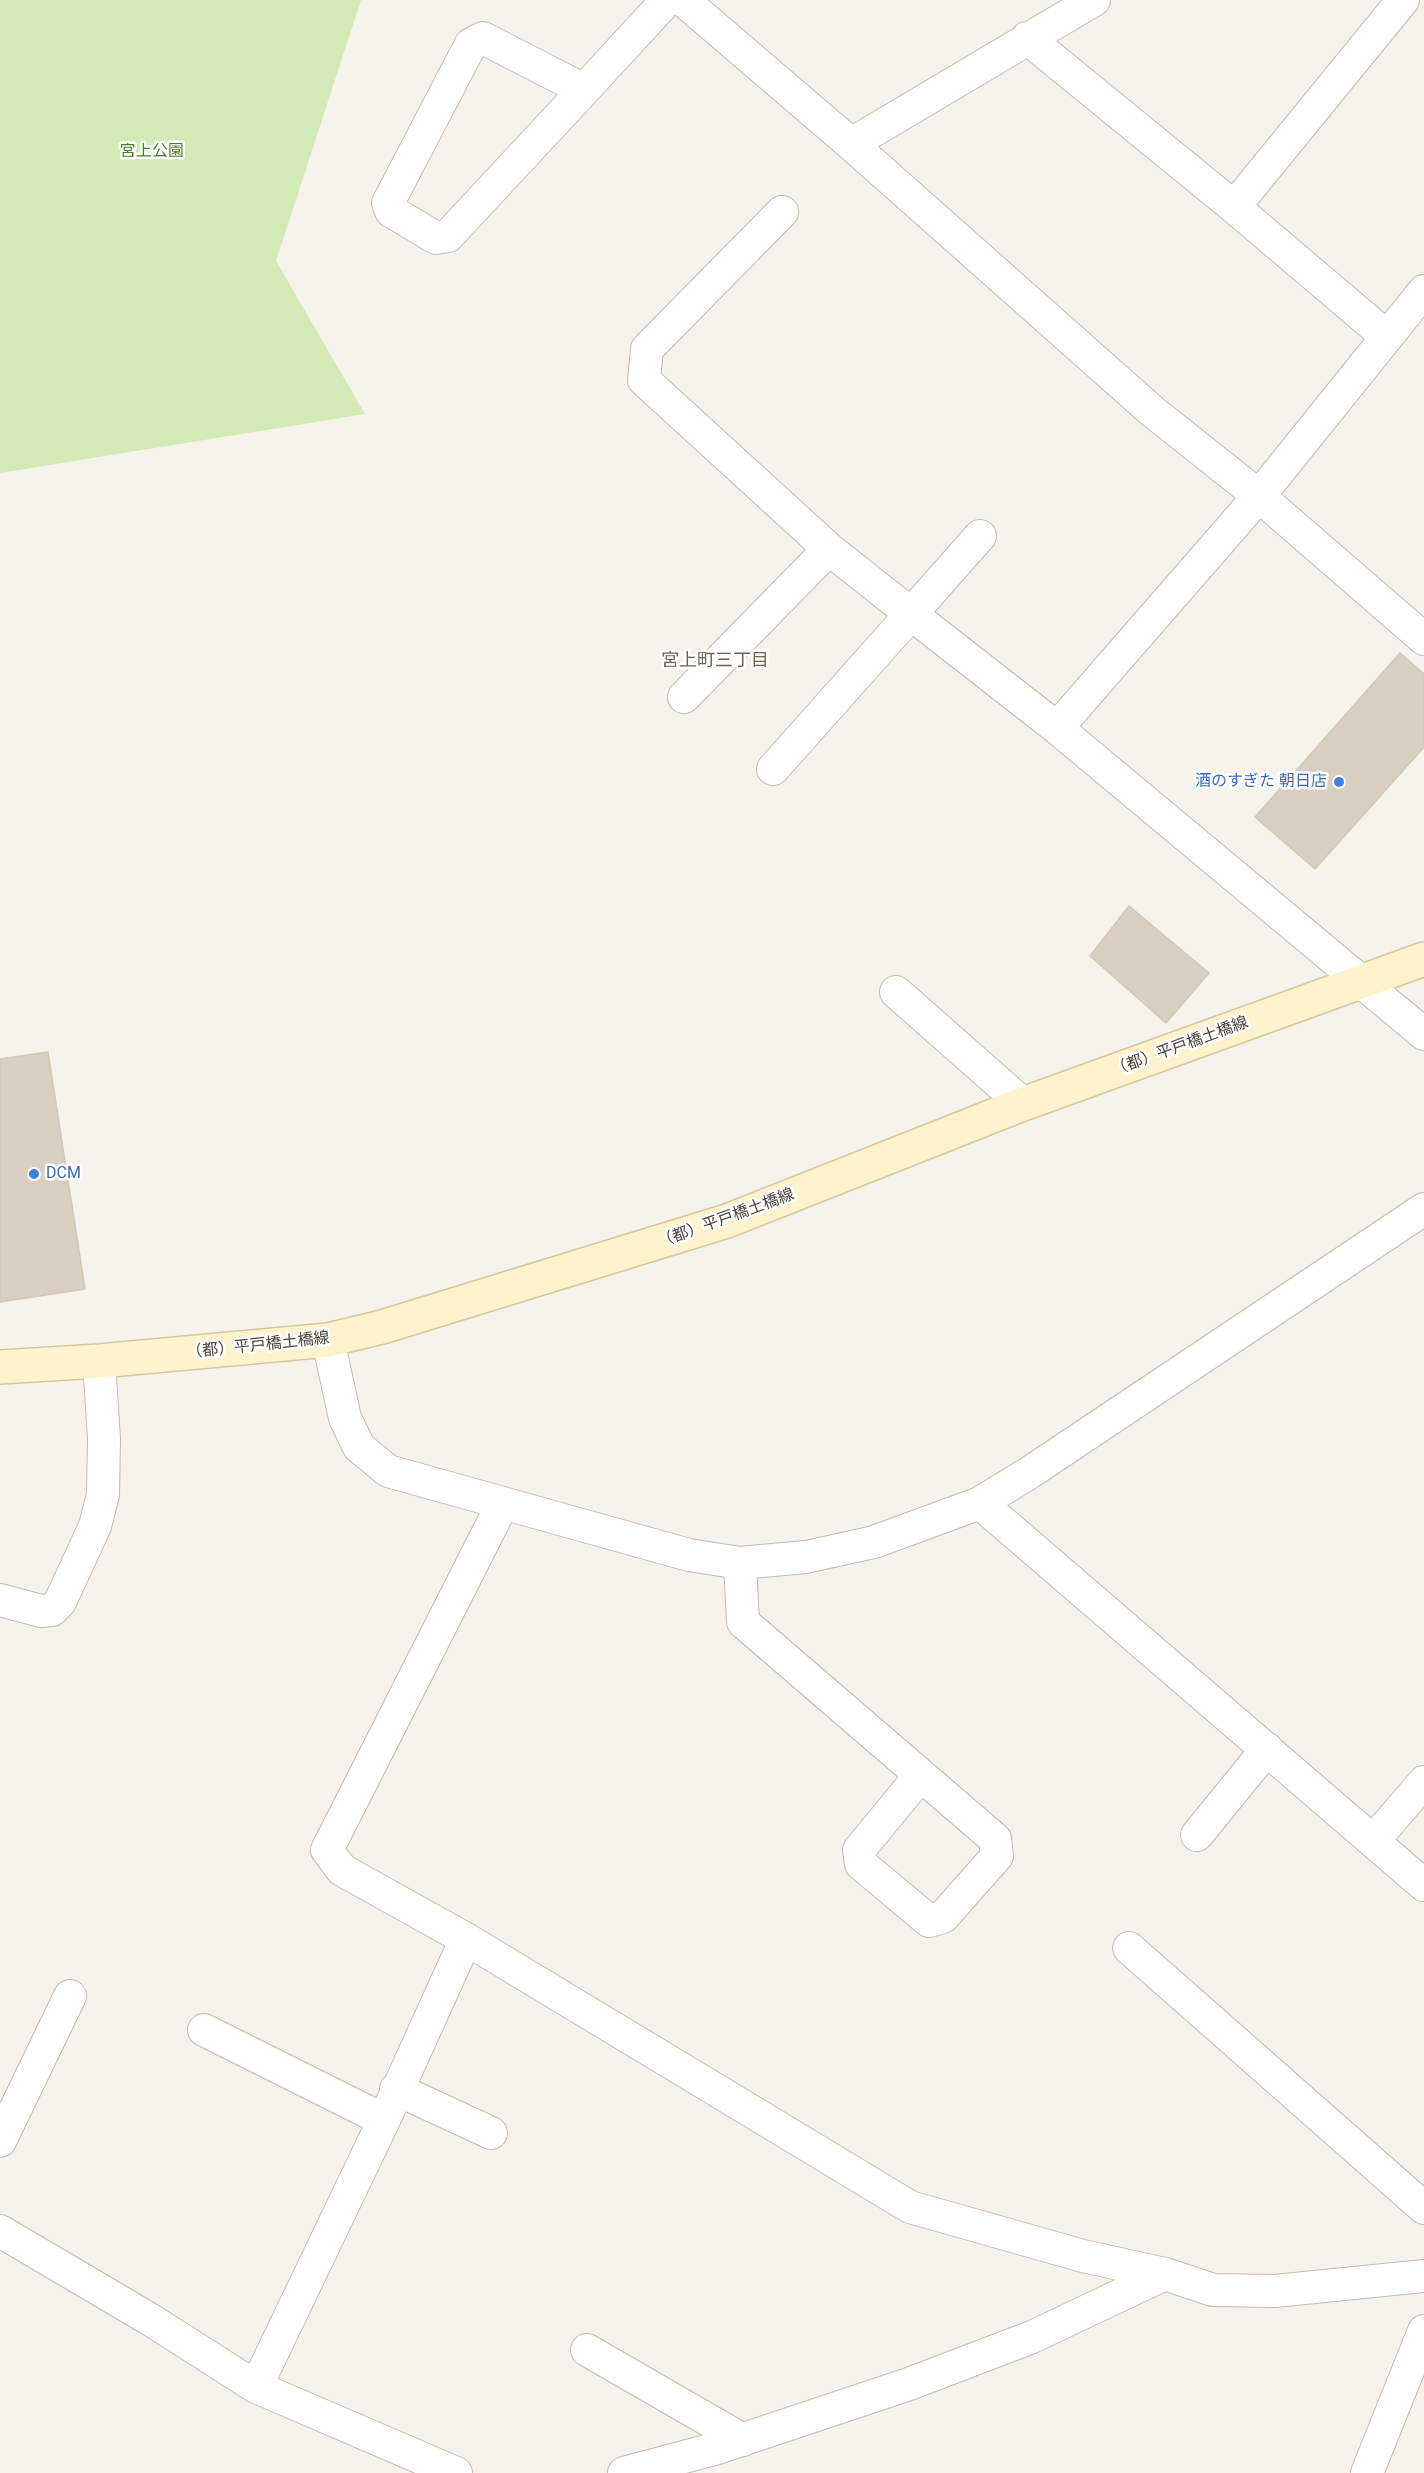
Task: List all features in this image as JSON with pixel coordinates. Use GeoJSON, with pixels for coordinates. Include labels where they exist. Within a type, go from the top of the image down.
{"type":"FeatureCollection","features":[{"type":"Feature","properties":{"kind":"street"},"geometry":{"type":"LineString","coordinates":[[584,90],[483,38],[471,44],[388,202],[391,212],[436,238],[448,236],[584,90],[667,0]]}},
{"type":"Feature","properties":{"kind":"street"},"geometry":{"type":"LineString","coordinates":[[683,0],[851,144],[1152,411],[1258,496],[1424,639]]}},
{"type":"Feature","properties":{"kind":"street"},"geometry":{"type":"LineString","coordinates":[[851,144],[1094,0]]}},
{"type":"Feature","properties":{"kind":"street"},"geometry":{"type":"LineString","coordinates":[[1234,207],[1403,0]]}},
{"type":"Feature","properties":{"kind":"street"},"geometry":{"type":"LineString","coordinates":[[1027,38],[1234,207],[1386,336]]}},
{"type":"Feature","properties":{"kind":"street"},"geometry":{"type":"LineString","coordinates":[[782,212],[647,349],[644,380],[830,549],[1057,728],[1424,1034]]}},
{"type":"Feature","properties":{"kind":"street"},"geometry":{"type":"LineString","coordinates":[[1057,728],[1258,496],[1424,291]]}},
{"type":"Feature","properties":{"kind":"street"},"geometry":{"type":"LineString","coordinates":[[773,769],[980,536]]}},
{"type":"Feature","properties":{"kind":"street"},"geometry":{"type":"LineString","coordinates":[[684,697],[830,549]]}},
{"type":"Feature","properties":{"kind":"street","name":"（都）平戸橋土橋線"},"geometry":{"type":"LineString","coordinates":[[0,1367],[99,1361],[328,1340],[382,1327],[727,1221],[1023,1104],[1424,959]]}},
{"type":"Feature","properties":{"kind":"street"},"geometry":{"type":"LineString","coordinates":[[896,992],[1023,1104]]}},
{"type":"Feature","properties":{"kind":"street"},"geometry":{"type":"LineString","coordinates":[[328,1340],[345,1418],[359,1447],[388,1471],[689,1555],[740,1563],[806,1557],[874,1542],[980,1503],[1029,1473],[1424,1209]]}},
{"type":"Feature","properties":{"kind":"street"},"geometry":{"type":"LineString","coordinates":[[0,1599],[41,1611],[52,1610],[60,1602],[95,1526],[103,1496],[104,1439],[99,1361]]}},
{"type":"Feature","properties":{"kind":"street"},"geometry":{"type":"LineString","coordinates":[[503,1503],[327,1850],[342,1870],[466,1939],[910,2207],[1083,2256],[1164,2274],[1213,2290],[1275,2291],[1424,2276]]}},
{"type":"Feature","properties":{"kind":"street"},"geometry":{"type":"LineString","coordinates":[[980,1503],[1424,1885]]}},
{"type":"Feature","properties":{"kind":"street"},"geometry":{"type":"LineString","coordinates":[[740,1563],[743,1622],[995,1839],[997,1856],[944,1917],[929,1921],[861,1864],[859,1850],[920,1776]]}},
{"type":"Feature","properties":{"kind":"street"},"geometry":{"type":"LineString","coordinates":[[1197,1835],[1267,1749]]}},
{"type":"Feature","properties":{"kind":"street"},"geometry":{"type":"LineString","coordinates":[[1374,1840],[1424,1782]]}},
{"type":"Feature","properties":{"kind":"street"},"geometry":{"type":"LineString","coordinates":[[255,2386],[384,2120],[396,2089],[466,1939]]}},
{"type":"Feature","properties":{"kind":"street"},"geometry":{"type":"LineString","coordinates":[[1129,1948],[1424,2208]]}},
{"type":"Feature","properties":{"kind":"street"},"geometry":{"type":"LineString","coordinates":[[0,2141],[70,1996]]}},
{"type":"Feature","properties":{"kind":"street"},"geometry":{"type":"LineString","coordinates":[[204,2030],[384,2120]]}},
{"type":"Feature","properties":{"kind":"street"},"geometry":{"type":"LineString","coordinates":[[396,2089],[491,2133]]}},
{"type":"Feature","properties":{"kind":"street"},"geometry":{"type":"LineString","coordinates":[[0,2231],[151,2320],[255,2386],[456,2473]]}},
{"type":"Feature","properties":{"kind":"street"},"geometry":{"type":"LineString","coordinates":[[624,2473],[743,2440],[909,2384],[1032,2337],[1164,2274]]}},
{"type":"Feature","properties":{"kind":"street"},"geometry":{"type":"LineString","coordinates":[[1367,2473],[1424,2331]]}},
{"type":"Feature","properties":{"kind":"street"},"geometry":{"type":"LineString","coordinates":[[587,2350],[743,2440]]}},
{"type":"Feature","properties":{"kind":"green space","name":"宮上公園"},"geometry":{"type":"Polygon","coordinates":[[[0,0],[361,0],[276,261],[365,414],[0,473],[0,0]]]}},
{"type":"Feature","properties":{"kind":"building","name":"酒のすぎた 朝日店"},"geometry":{"type":"Polygon","coordinates":[[[1400,653],[1424,674],[1424,747],[1315,869],[1255,817],[1400,653]]]}},
{"type":"Feature","properties":{"kind":"building"},"geometry":{"type":"Polygon","coordinates":[[[1129,906],[1209,973],[1166,1023],[1090,956],[1129,906]]]}},
{"type":"Feature","properties":{"kind":"building","name":"DCM"},"geometry":{"type":"Polygon","coordinates":[[[48,1052],[85,1289],[0,1302],[0,1059],[48,1052]]]}},
{"type":"Feature","properties":{"kind":"place","name":"酒のすぎた 朝日店"},"geometry":{"type":"Point","coordinates":[1339,782]}},
{"type":"Feature","properties":{"kind":"place","name":"DCM"},"geometry":{"type":"Point","coordinates":[34,1174]}},
{"type":"Feature","properties":{"kind":"district","name":"宮上町三丁目"},"geometry":{"type":"Point","coordinates":[715,661]}}]}
